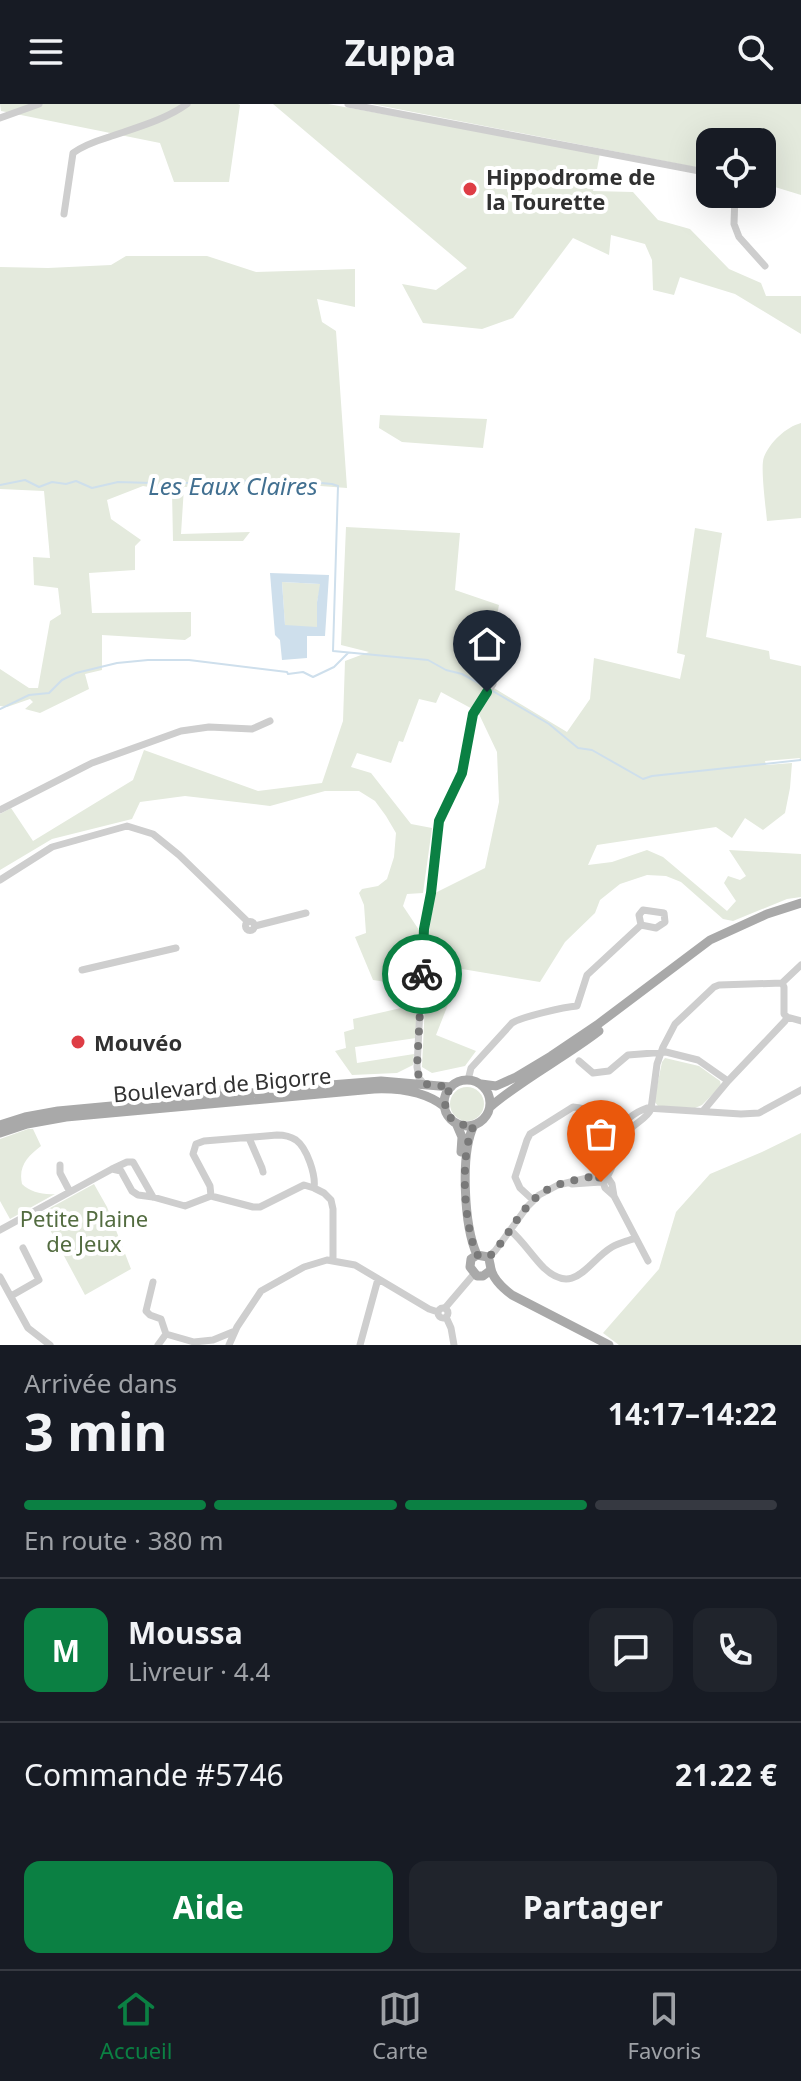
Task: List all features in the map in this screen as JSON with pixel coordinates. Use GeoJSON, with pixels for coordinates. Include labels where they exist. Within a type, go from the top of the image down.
{"type":"FeatureCollection","features":[{"type":"Feature","properties":{"kind":"main road"},"geometry":{"type":"LineString","coordinates":[[474,1125],[465,1126],[451,1119],[445,1107],[445,1096],[451,1087],[468,1080],[489,1087],[496,1086],[516,1077],[607,1018],[710,940],[767,914],[801,905]]}},
{"type":"Feature","properties":{"kind":"main road"},"geometry":{"type":"LineString","coordinates":[[468,1214],[464,1173],[470,1133],[490,1107],[575,1049],[707,947],[801,905]]}},
{"type":"Feature","properties":{"kind":"main road"},"geometry":{"type":"LineString","coordinates":[[220,1089],[271,1091],[366,1081],[451,1087]]}},
{"type":"Feature","properties":{"kind":"main road"},"geometry":{"type":"LineString","coordinates":[[481,1084],[489,1094],[490,1107]]}},
{"type":"Feature","properties":{"kind":"main road","name":"Boulevard de Bigorre"},"geometry":{"type":"LineString","coordinates":[[0,1133],[66,1117],[374,1089],[414,1092],[445,1107]]}},
{"type":"Feature","properties":{"kind":"main road"},"geometry":{"type":"LineString","coordinates":[[78,1109],[202,1090]]}},
{"type":"Feature","properties":{"kind":"main road","name":"Boulevard de Bigorre"},"geometry":{"type":"LineString","coordinates":[[0,1125],[78,1109],[271,1091]]}},
{"type":"Feature","properties":{"kind":"main road"},"geometry":{"type":"LineString","coordinates":[[456,1123],[462,1137],[459,1178],[474,1248],[492,1264],[483,1273]]}},
{"type":"Feature","properties":{"kind":"main road"},"geometry":{"type":"LineString","coordinates":[[483,1256],[471,1259],[471,1271],[483,1273],[512,1295],[609,1345]]}},
{"type":"Feature","properties":{"kind":"main road"},"geometry":{"type":"LineString","coordinates":[[483,1273],[519,1305],[600,1345]]}},
{"type":"Feature","properties":{"kind":"street"},"geometry":{"type":"LineString","coordinates":[[0,118],[39,104]]}},
{"type":"Feature","properties":{"kind":"street"},"geometry":{"type":"LineString","coordinates":[[64,214],[73,153],[81,147],[169,115],[187,104]]}},
{"type":"Feature","properties":{"kind":"street"},"geometry":{"type":"LineString","coordinates":[[348,104],[696,170]]}},
{"type":"Feature","properties":{"kind":"street"},"geometry":{"type":"LineString","coordinates":[[735,208],[734,224],[739,237],[765,266]]}},
{"type":"Feature","properties":{"kind":"street"},"geometry":{"type":"LineString","coordinates":[[424,1084],[417,1067],[424,929],[439,821],[462,773],[473,714],[491,688]]}},
{"type":"Feature","properties":{"kind":"street"},"geometry":{"type":"LineString","coordinates":[[0,810],[92,763],[181,731],[209,727],[252,729],[270,721]]}},
{"type":"Feature","properties":{"kind":"street"},"geometry":{"type":"LineString","coordinates":[[0,880],[52,847],[127,826],[153,834],[251,924],[306,913]]}},
{"type":"Feature","properties":{"kind":"street"},"geometry":{"type":"LineString","coordinates":[[468,1080],[471,1068],[512,1023],[566,1006],[577,1006],[587,975],[641,925]]}},
{"type":"Feature","properties":{"kind":"street"},"geometry":{"type":"LineString","coordinates":[[82,970],[176,948]]}},
{"type":"Feature","properties":{"kind":"street"},"geometry":{"type":"LineString","coordinates":[[483,1256],[495,1251],[533,1200],[547,1190],[603,1178],[611,1172],[619,1146],[629,1130],[650,1114],[661,1052],[675,1024],[714,987],[724,984],[782,983],[801,965]]}},
{"type":"Feature","properties":{"kind":"street"},"geometry":{"type":"LineString","coordinates":[[782,983],[784,1014],[801,1021]]}},
{"type":"Feature","properties":{"kind":"street"},"geometry":{"type":"LineString","coordinates":[[703,1111],[787,1017]]}},
{"type":"Feature","properties":{"kind":"street"},"geometry":{"type":"LineString","coordinates":[[579,1061],[593,1073],[609,1071],[628,1055],[661,1052],[698,1060],[728,1081]]}},
{"type":"Feature","properties":{"kind":"street"},"geometry":{"type":"LineString","coordinates":[[407,1082],[417,1067]]}},
{"type":"Feature","properties":{"kind":"street"},"geometry":{"type":"LineString","coordinates":[[202,1090],[220,1089]]}},
{"type":"Feature","properties":{"kind":"street"},"geometry":{"type":"LineString","coordinates":[[648,1261],[614,1196],[605,1188],[603,1163],[618,1130],[641,1109],[759,1113],[801,1090]]}},
{"type":"Feature","properties":{"kind":"street"},"geometry":{"type":"LineString","coordinates":[[533,1200],[520,1188],[515,1177],[530,1134],[573,1107],[609,1121],[618,1130]]}},
{"type":"Feature","properties":{"kind":"street"},"geometry":{"type":"LineString","coordinates":[[211,1196],[211,1188],[193,1154],[194,1147],[204,1141],[282,1135],[297,1140],[312,1171],[314,1188]]}},
{"type":"Feature","properties":{"kind":"street"},"geometry":{"type":"LineString","coordinates":[[249,1138],[263,1172]]}},
{"type":"Feature","properties":{"kind":"street"},"geometry":{"type":"LineString","coordinates":[[0,1230],[127,1162],[133,1162],[153,1197]]}},
{"type":"Feature","properties":{"kind":"street"},"geometry":{"type":"LineString","coordinates":[[60,1165],[60,1173],[70,1192]]}},
{"type":"Feature","properties":{"kind":"street"},"geometry":{"type":"LineString","coordinates":[[112,1169],[121,1171],[135,1193],[185,1206],[211,1196],[256,1208],[298,1187],[314,1188],[331,1200],[333,1260]]}},
{"type":"Feature","properties":{"kind":"street"},"geometry":{"type":"LineString","coordinates":[[510,1230],[546,1269],[568,1279],[581,1275],[614,1245],[635,1238]]}},
{"type":"Feature","properties":{"kind":"street"},"geometry":{"type":"LineString","coordinates":[[11,1296],[39,1280],[23,1248]]}},
{"type":"Feature","properties":{"kind":"street"},"geometry":{"type":"LineString","coordinates":[[229,1345],[261,1291],[304,1267],[333,1260],[355,1265],[429,1309],[443,1312],[449,1322],[454,1345]]}},
{"type":"Feature","properties":{"kind":"street"},"geometry":{"type":"LineString","coordinates":[[443,1312],[483,1273]]}},
{"type":"Feature","properties":{"kind":"street"},"geometry":{"type":"LineString","coordinates":[[0,1277],[28,1328],[50,1345]]}},
{"type":"Feature","properties":{"kind":"street"},"geometry":{"type":"LineString","coordinates":[[360,1345],[378,1279]]}},
{"type":"Feature","properties":{"kind":"street"},"geometry":{"type":"LineString","coordinates":[[153,1282],[146,1311],[161,1319],[166,1334]]}},
{"type":"Feature","properties":{"kind":"street"},"geometry":{"type":"LineString","coordinates":[[166,1334],[194,1342],[213,1340],[235,1331]]}},
{"type":"Feature","properties":{"kind":"street"},"geometry":{"type":"LineString","coordinates":[[158,1345],[166,1334]]}},
{"type":"Feature","properties":{"kind":"green space"},"geometry":{"type":"Polygon","coordinates":[[[0,104],[238,104],[229,182],[174,182],[160,143],[1,111],[0,104]]]}},
{"type":"Feature","properties":{"kind":"green space"},"geometry":{"type":"Polygon","coordinates":[[[273,104],[328,104],[600,153],[593,191],[633,192],[658,220],[690,229],[729,269],[761,283],[766,296],[801,296],[801,334],[735,294],[680,277],[674,295],[653,290],[652,260],[645,244],[611,235],[609,255],[573,238],[513,318],[482,329],[423,323],[402,284],[436,290],[467,268],[273,104]]]}},
{"type":"Feature","properties":{"kind":"green space","name":"Hippodrome de la Tourette"},"geometry":{"type":"Polygon","coordinates":[[[372,104],[801,104],[801,195],[776,187],[776,128],[696,128],[696,167],[372,104]]]}},
{"type":"Feature","properties":{"kind":"green space"},"geometry":{"type":"Polygon","coordinates":[[[126,256],[207,256],[256,272],[355,269],[355,307],[317,299],[322,322],[336,331],[347,488],[280,483],[184,487],[181,534],[250,532],[243,541],[173,541],[172,491],[143,486],[107,500],[111,519],[141,540],[135,546],[135,570],[89,573],[92,613],[191,612],[191,636],[185,640],[102,635],[102,670],[85,674],[89,689],[40,713],[25,709],[33,702],[30,699],[7,707],[0,706],[0,669],[29,688],[38,688],[50,621],[61,614],[58,588],[34,585],[33,557],[50,558],[44,491],[0,489],[0,267],[111,265],[126,256]]]}},
{"type":"Feature","properties":{"kind":"green space"},"geometry":{"type":"Polygon","coordinates":[[[380,415],[487,419],[483,448],[402,442],[379,428],[380,415]]]}},
{"type":"Feature","properties":{"kind":"green space"},"geometry":{"type":"Polygon","coordinates":[[[801,423],[801,518],[767,521],[764,457],[779,436],[801,423]]]}},
{"type":"Feature","properties":{"kind":"green space"},"geometry":{"type":"Polygon","coordinates":[[[346,527],[460,533],[455,590],[499,605],[484,682],[567,732],[590,699],[594,658],[680,679],[685,655],[677,653],[695,528],[722,533],[706,637],[769,651],[770,659],[801,666],[801,760],[765,761],[766,765],[792,763],[785,813],[763,830],[745,818],[732,838],[716,827],[597,845],[588,865],[612,862],[647,850],[663,857],[727,911],[736,901],[724,883],[728,876],[740,880],[746,876],[729,850],[801,854],[801,897],[787,899],[733,921],[723,919],[681,882],[666,876],[647,875],[620,884],[600,900],[595,913],[565,942],[540,982],[462,969],[436,1035],[476,1051],[465,1066],[432,1073],[422,1067],[428,938],[435,893],[485,868],[499,802],[497,752],[478,712],[441,692],[436,703],[419,699],[403,742],[399,741],[391,763],[357,753],[351,767],[371,773],[411,824],[432,828],[423,893],[407,894],[403,906],[419,930],[416,1038],[355,1047],[357,1063],[414,1054],[413,1065],[397,1073],[352,1075],[335,1051],[346,1048],[344,1032],[354,1029],[353,1019],[401,1008],[399,984],[373,980],[355,937],[366,933],[364,905],[359,893],[387,879],[394,857],[396,833],[375,801],[359,791],[325,791],[270,806],[185,796],[140,802],[132,819],[52,839],[0,870],[0,814],[11,808],[33,841],[133,780],[144,750],[258,791],[322,783],[343,721],[345,661],[369,652],[341,645],[346,527]]]}},
{"type":"Feature","properties":{"kind":"green space"},"geometry":{"type":"Polygon","coordinates":[[[282,582],[321,584],[317,628],[285,626],[282,582]]]}},
{"type":"Feature","properties":{"kind":"green space"},"geometry":{"type":"Polygon","coordinates":[[[665,1058],[699,1066],[720,1081],[721,1086],[695,1108],[658,1106],[654,1101],[665,1058]]]}},
{"type":"Feature","properties":{"kind":"green space"},"geometry":{"type":"Polygon","coordinates":[[[467,1087],[479,1092],[484,1104],[479,1116],[467,1121],[455,1116],[450,1104],[455,1092],[467,1087]]]}},
{"type":"Feature","properties":{"kind":"green space"},"geometry":{"type":"Polygon","coordinates":[[[33,1129],[41,1146],[25,1162],[21,1172],[22,1184],[37,1192],[55,1194],[10,1219],[0,1201],[0,1139],[33,1129]]]}},
{"type":"Feature","properties":{"kind":"green space"},"geometry":{"type":"Polygon","coordinates":[[[801,1133],[801,1345],[619,1345],[603,1333],[659,1269],[676,1212],[710,1174],[801,1133]]]}},
{"type":"Feature","properties":{"kind":"green space","name":"Petite Plaine de Jeux"},"geometry":{"type":"Polygon","coordinates":[[[94,1184],[107,1207],[131,1269],[85,1295],[41,1213],[94,1184]]]}},
{"type":"Feature","properties":{"kind":"water"},"geometry":{"type":"Polygon","coordinates":[[[270,573],[329,575],[325,636],[307,636],[307,658],[282,660],[280,640],[275,635],[270,573]],[[282,582],[285,625],[317,627],[320,584],[282,582]]]}},
{"type":"Feature","properties":{"kind":"waterway","name":"Les Eaux Claires"},"geometry":{"type":"LineString","coordinates":[[0,485],[25,480],[39,487],[52,482],[66,484],[76,481],[92,488],[118,482],[152,483],[167,487],[185,483],[289,480],[338,486],[333,651],[428,660],[486,687]]}},
{"type":"Feature","properties":{"kind":"waterway","name":"Les Eaux Claires"},"geometry":{"type":"LineString","coordinates":[[0,709],[29,695],[49,693],[62,680],[76,673],[117,663],[189,660],[288,674],[303,672],[313,677],[334,667],[348,653]]}},
{"type":"Feature","properties":{"kind":"waterway","name":"Les Eaux Claires"},"geometry":{"type":"LineString","coordinates":[[491,690],[549,724],[578,748],[592,750],[643,779],[801,760]]}},
{"type":"Feature","properties":{"kind":"way so far"},"geometry":{"type":"LineString","coordinates":[[422,974],[419,1078],[424,1084],[451,1087],[444,1102],[447,1113],[460,1125],[474,1125],[464,1173],[468,1214],[477,1255],[488,1257],[492,1254],[530,1203],[547,1190],[600,1175],[601,1182]]}},
{"type":"Feature","properties":{"kind":"place","name":"Hippodrome de la Tourette"},"geometry":{"type":"Point","coordinates":[470,189]}},
{"type":"Feature","properties":{"kind":"place","name":"Mouvéo"},"geometry":{"type":"Point","coordinates":[78,1042]}},
{"type":"Feature","properties":{"kind":"route"},"geometry":{"type":"LineString","coordinates":[[422,974],[424,929],[439,821],[462,773],[473,714],[487,692]]}}]}
